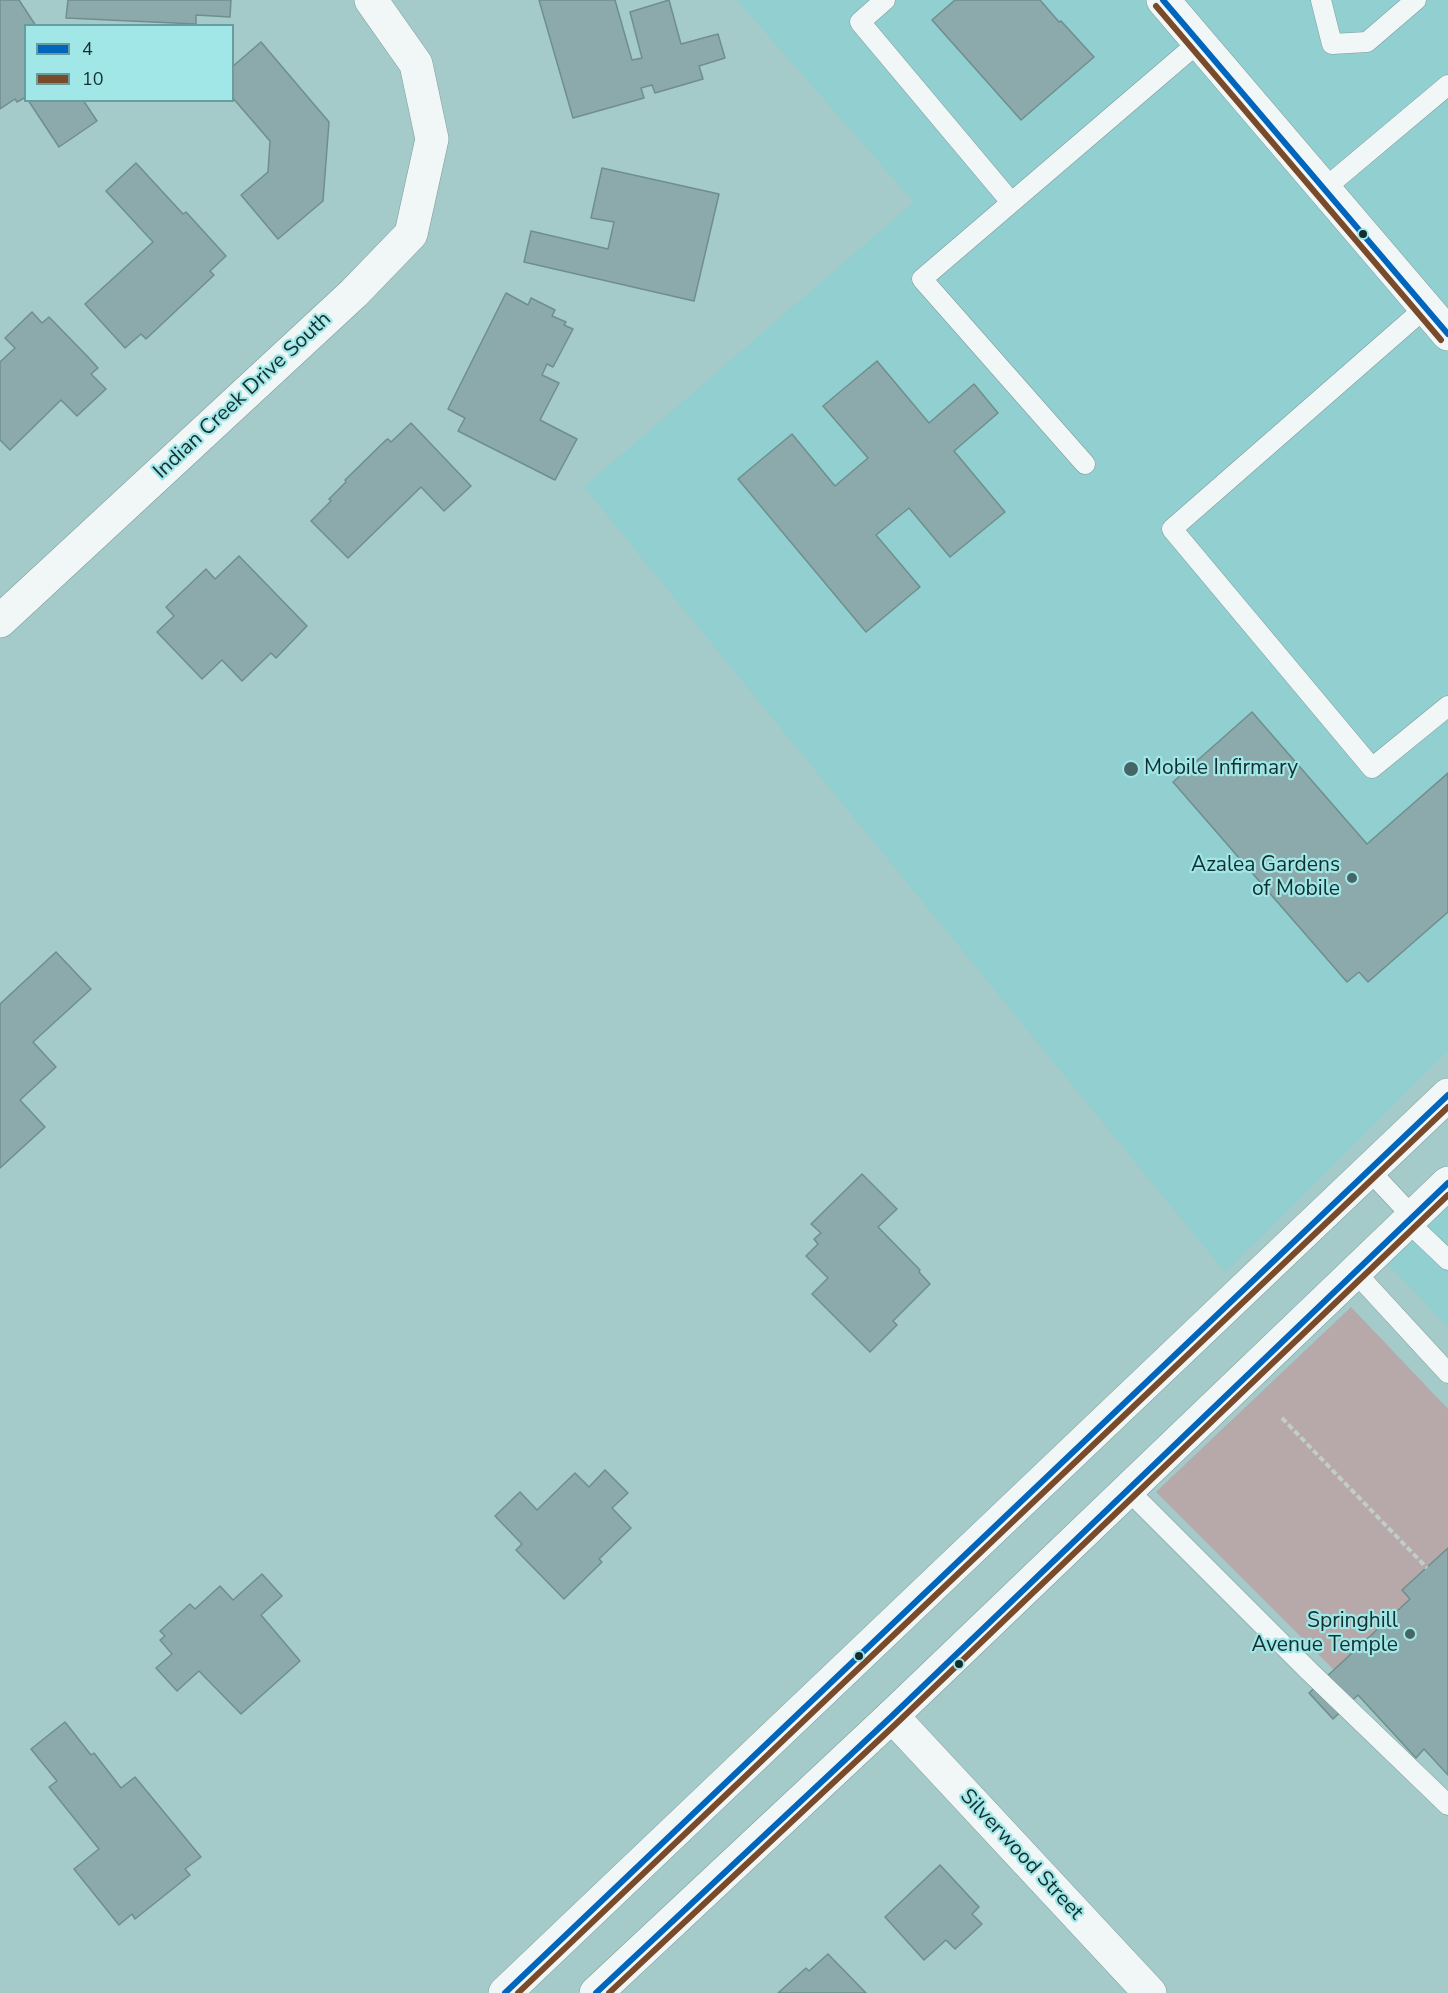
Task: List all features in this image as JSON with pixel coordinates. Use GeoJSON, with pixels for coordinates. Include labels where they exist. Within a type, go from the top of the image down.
{"type":"FeatureCollection","features":[{"type":"Feature","properties":{"kind":"main road","name":"Indian Creek Drive South"},"geometry":{"type":"LineString","coordinates":[[0,621],[345,301],[411,234],[432,139],[416,64],[371,0]]}},
{"type":"Feature","properties":{"kind":"main road"},"geometry":{"type":"LineString","coordinates":[[1163,0],[1448,334]]}},
{"type":"Feature","properties":{"kind":"main road"},"geometry":{"type":"LineString","coordinates":[[505,1993],[1448,1095]]}},
{"type":"Feature","properties":{"kind":"main road"},"geometry":{"type":"LineString","coordinates":[[596,1993],[892,1716],[1448,1183]]}},
{"type":"Feature","properties":{"kind":"main road","name":"Silverwood Street"},"geometry":{"type":"LineString","coordinates":[[892,1716],[1150,1993]]}},
{"type":"Feature","properties":{"kind":"lane"},"geometry":{"type":"LineString","coordinates":[[885,0],[860,22],[1011,202]]}},
{"type":"Feature","properties":{"kind":"lane"},"geometry":{"type":"LineString","coordinates":[[1321,0],[1332,44],[1367,42],[1416,0]]}},
{"type":"Feature","properties":{"kind":"lane"},"geometry":{"type":"LineString","coordinates":[[1085,464],[922,279],[1199,42]]}},
{"type":"Feature","properties":{"kind":"lane"},"geometry":{"type":"LineString","coordinates":[[1324,189],[1448,85]]}},
{"type":"Feature","properties":{"kind":"lane"},"geometry":{"type":"LineString","coordinates":[[1425,308],[1172,529],[1372,768],[1448,706]]}},
{"type":"Feature","properties":{"kind":"lane"},"geometry":{"type":"LineString","coordinates":[[1369,1170],[1448,1260]]}},
{"type":"Feature","properties":{"kind":"lane"},"geometry":{"type":"LineString","coordinates":[[1356,1273],[1448,1373]]}},
{"type":"Feature","properties":{"kind":"lane"},"geometry":{"type":"LineString","coordinates":[[1128,1490],[1308,1670],[1448,1805]]}},
{"type":"Feature","properties":{"kind":"path"},"geometry":{"type":"LineString","coordinates":[[1282,1418],[1427,1568]]}},
{"type":"Feature","properties":{"kind":"shaded area","name":"Mobile Infirmary"},"geometry":{"type":"Polygon","coordinates":[[[737,0],[1448,0],[1448,1051],[1225,1272],[584,487],[914,202],[737,0]]]}},
{"type":"Feature","properties":{"kind":"shaded area"},"geometry":{"type":"Polygon","coordinates":[[[1448,1206],[1448,1327],[1388,1264],[1448,1206]]]}},
{"type":"Feature","properties":{"kind":"shaded area"},"geometry":{"type":"Polygon","coordinates":[[[1351,1307],[1448,1409],[1448,1548],[1402,1590],[1410,1599],[1334,1670],[1156,1492],[1351,1307]]]}},
{"type":"Feature","properties":{"kind":"building"},"geometry":{"type":"Polygon","coordinates":[[[0,0],[19,0],[35,24],[24,24],[24,98],[17,102],[15,99],[0,109],[0,0]]]}},
{"type":"Feature","properties":{"kind":"building"},"geometry":{"type":"Polygon","coordinates":[[[68,0],[231,0],[230,17],[196,15],[196,24],[66,18],[68,0]]]}},
{"type":"Feature","properties":{"kind":"building"},"geometry":{"type":"Polygon","coordinates":[[[539,0],[615,0],[632,60],[642,58],[630,12],[669,0],[681,44],[718,34],[725,58],[699,66],[703,79],[655,93],[652,85],[641,88],[644,98],[573,118],[539,0]]]}},
{"type":"Feature","properties":{"kind":"building"},"geometry":{"type":"Polygon","coordinates":[[[955,0],[1040,0],[1094,57],[1021,120],[932,20],[955,0]]]}},
{"type":"Feature","properties":{"kind":"building"},"geometry":{"type":"Polygon","coordinates":[[[261,42],[329,122],[323,201],[278,239],[241,195],[268,172],[270,141],[234,99],[234,65],[261,42]]]}},
{"type":"Feature","properties":{"kind":"building"},"geometry":{"type":"Polygon","coordinates":[[[29,102],[84,102],[97,121],[59,147],[29,102]]]}},
{"type":"Feature","properties":{"kind":"building"},"geometry":{"type":"Polygon","coordinates":[[[136,163],[183,214],[186,212],[226,256],[210,271],[214,275],[146,339],[141,334],[125,348],[85,304],[153,242],[106,191],[136,163]]]}},
{"type":"Feature","properties":{"kind":"building"},"geometry":{"type":"Polygon","coordinates":[[[602,168],[719,194],[694,301],[524,262],[531,231],[608,249],[614,222],[591,218],[602,168]]]}},
{"type":"Feature","properties":{"kind":"building"},"geometry":{"type":"Polygon","coordinates":[[[506,293],[528,305],[531,298],[555,310],[552,316],[566,322],[564,325],[573,329],[553,367],[547,364],[542,375],[559,383],[540,420],[577,439],[555,480],[458,431],[465,418],[448,409],[506,293]]]}},
{"type":"Feature","properties":{"kind":"building"},"geometry":{"type":"Polygon","coordinates":[[[32,312],[42,323],[49,317],[88,357],[98,368],[91,374],[106,389],[77,416],[61,400],[10,450],[0,440],[0,362],[15,348],[5,338],[32,312]]]}},
{"type":"Feature","properties":{"kind":"building"},"geometry":{"type":"Polygon","coordinates":[[[877,361],[929,423],[974,384],[998,413],[954,451],[1005,512],[950,557],[909,508],[876,535],[920,587],[866,632],[738,479],[792,434],[835,486],[868,458],[823,406],[877,361]]]}},
{"type":"Feature","properties":{"kind":"building"},"geometry":{"type":"Polygon","coordinates":[[[411,423],[471,486],[444,511],[421,487],[348,558],[311,521],[331,501],[329,499],[346,482],[345,480],[386,440],[391,442],[411,423]]]}},
{"type":"Feature","properties":{"kind":"building"},"geometry":{"type":"Polygon","coordinates":[[[239,556],[307,626],[276,658],[271,653],[242,681],[222,660],[202,679],[157,632],[174,616],[166,607],[206,569],[215,579],[239,556]]]}},
{"type":"Feature","properties":{"kind":"building","name":"Azalea Gardens of Mobile"},"geometry":{"type":"Polygon","coordinates":[[[1252,712],[1367,844],[1448,773],[1448,912],[1368,982],[1359,972],[1347,982],[1173,782],[1252,712]]]}},
{"type":"Feature","properties":{"kind":"building"},"geometry":{"type":"Polygon","coordinates":[[[56,952],[91,989],[33,1042],[56,1067],[20,1100],[45,1127],[0,1168],[0,1004],[56,952]]]}},
{"type":"Feature","properties":{"kind":"building"},"geometry":{"type":"Polygon","coordinates":[[[862,1174],[897,1209],[878,1227],[920,1270],[919,1272],[930,1284],[893,1321],[897,1325],[870,1352],[812,1294],[828,1278],[806,1256],[818,1244],[814,1239],[821,1233],[811,1224],[862,1174]]]}},
{"type":"Feature","properties":{"kind":"building"},"geometry":{"type":"Polygon","coordinates":[[[605,1470],[628,1493],[612,1508],[631,1528],[599,1559],[602,1562],[564,1599],[516,1550],[522,1544],[495,1516],[520,1492],[537,1510],[575,1473],[589,1487],[605,1470]]]}},
{"type":"Feature","properties":{"kind":"building","name":"Springhill Avenue Temple"},"geometry":{"type":"Polygon","coordinates":[[[1448,1548],[1448,1775],[1424,1749],[1416,1758],[1358,1695],[1333,1719],[1309,1693],[1410,1599],[1402,1590],[1448,1548]]]}},
{"type":"Feature","properties":{"kind":"building"},"geometry":{"type":"Polygon","coordinates":[[[262,1574],[282,1596],[261,1615],[300,1661],[241,1714],[199,1671],[177,1691],[156,1668],[172,1654],[160,1640],[165,1636],[160,1631],[190,1604],[195,1609],[220,1586],[233,1600],[262,1574]]]}},
{"type":"Feature","properties":{"kind":"building"},"geometry":{"type":"Polygon","coordinates":[[[65,1722],[91,1755],[94,1753],[121,1788],[135,1777],[201,1857],[185,1869],[190,1875],[135,1919],[132,1914],[119,1925],[74,1869],[99,1849],[49,1787],[57,1781],[31,1749],[65,1722]]]}},
{"type":"Feature","properties":{"kind":"building"},"geometry":{"type":"Polygon","coordinates":[[[940,1865],[979,1907],[972,1914],[982,1924],[955,1949],[946,1940],[924,1960],[885,1917],[940,1865]]]}},
{"type":"Feature","properties":{"kind":"building"},"geometry":{"type":"Polygon","coordinates":[[[828,1954],[866,1993],[778,1993],[806,1968],[809,1971],[828,1954]]]}},
{"type":"Feature","properties":{"kind":"transit line","name":"4"},"geometry":{"type":"LineString","coordinates":[[1163,0],[1448,334]]}},
{"type":"Feature","properties":{"kind":"transit line","name":"10"},"geometry":{"type":"LineString","coordinates":[[1156,6],[1441,340]]}},
{"type":"Feature","properties":{"kind":"transit line","name":"4"},"geometry":{"type":"LineString","coordinates":[[505,1993],[1448,1095]]}},
{"type":"Feature","properties":{"kind":"transit line","name":"10"},"geometry":{"type":"LineString","coordinates":[[518,1993],[1448,1107]]}},
{"type":"Feature","properties":{"kind":"transit line","name":"4"},"geometry":{"type":"LineString","coordinates":[[596,1993],[892,1716],[1448,1183]]}},
{"type":"Feature","properties":{"kind":"transit line","name":"10"},"geometry":{"type":"LineString","coordinates":[[609,1993],[898,1722],[1448,1195]]}},
{"type":"Feature","properties":{"kind":"place","name":"Mobile Infirmary"},"geometry":{"type":"Point","coordinates":[1131,769]}},
{"type":"Feature","properties":{"kind":"place","name":"Azalea Gardens of Mobile"},"geometry":{"type":"Point","coordinates":[1352,878]}},
{"type":"Feature","properties":{"kind":"place","name":"Springhill Avenue Temple"},"geometry":{"type":"Point","coordinates":[1410,1634]}}]}
